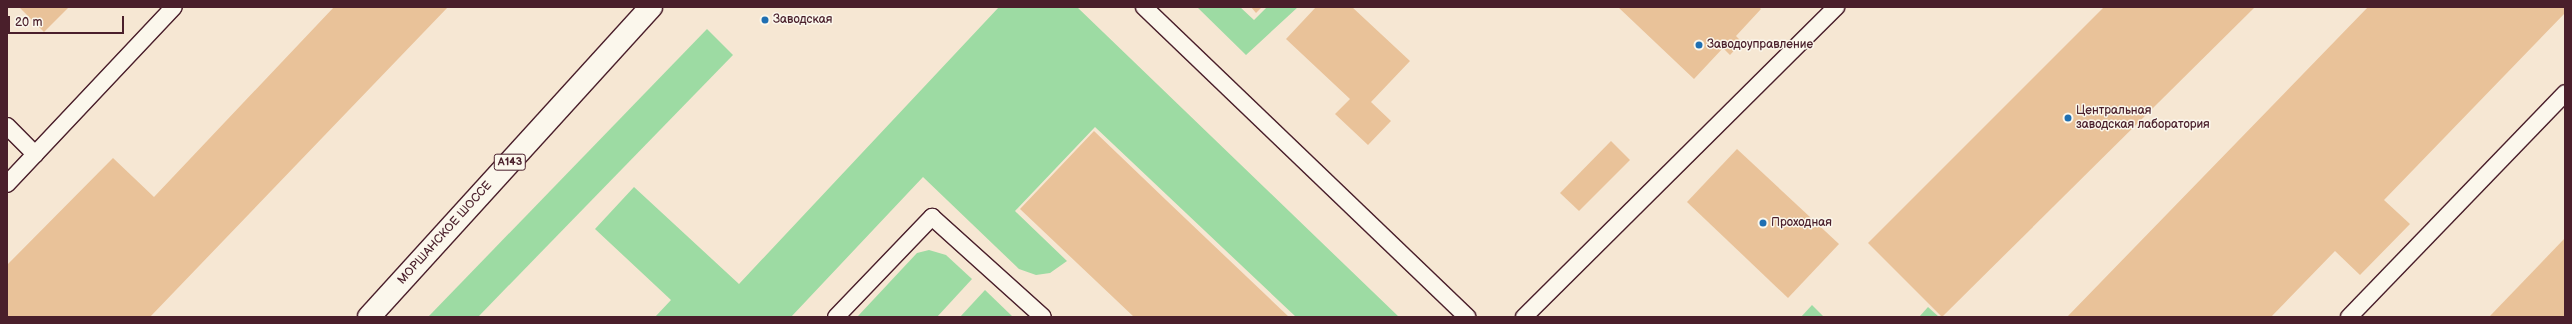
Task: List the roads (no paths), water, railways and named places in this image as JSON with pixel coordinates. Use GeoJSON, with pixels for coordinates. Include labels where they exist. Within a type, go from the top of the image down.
{"type":"FeatureCollection","features":[{"type":"Feature","properties":{"kind":"main road","name":"МОРШАНСКОЕ ШОССЕ"},"geometry":{"type":"LineString","coordinates":[[369,317],[651,7]]}},
{"type":"Feature","properties":{"kind":"lane"},"geometry":{"type":"LineString","coordinates":[[7,184],[174,7]]}},
{"type":"Feature","properties":{"kind":"lane"},"geometry":{"type":"LineString","coordinates":[[1144,7],[1467,317]]}},
{"type":"Feature","properties":{"kind":"lane"},"geometry":{"type":"LineString","coordinates":[[1524,317],[1836,7]]}},
{"type":"Feature","properties":{"kind":"lane"},"geometry":{"type":"LineString","coordinates":[[2349,317],[2565,93]]}},
{"type":"Feature","properties":{"kind":"lane"},"geometry":{"type":"LineString","coordinates":[[7,126],[35,154]]}},
{"type":"Feature","properties":{"kind":"lane"},"geometry":{"type":"LineString","coordinates":[[836,317],[932,217],[1043,317]]}},
{"type":"Feature","properties":{"kind":"place","name":"Заводская"},"geometry":{"type":"Point","coordinates":[765,20]}},
{"type":"Feature","properties":{"kind":"place","name":"Заводоуправление"},"geometry":{"type":"Point","coordinates":[1699,45]}},
{"type":"Feature","properties":{"kind":"place","name":"Центральная заводская лаборатория"},"geometry":{"type":"Point","coordinates":[2068,118]}},
{"type":"Feature","properties":{"kind":"place","name":"Проходная"},"geometry":{"type":"Point","coordinates":[1763,223]}}]}
